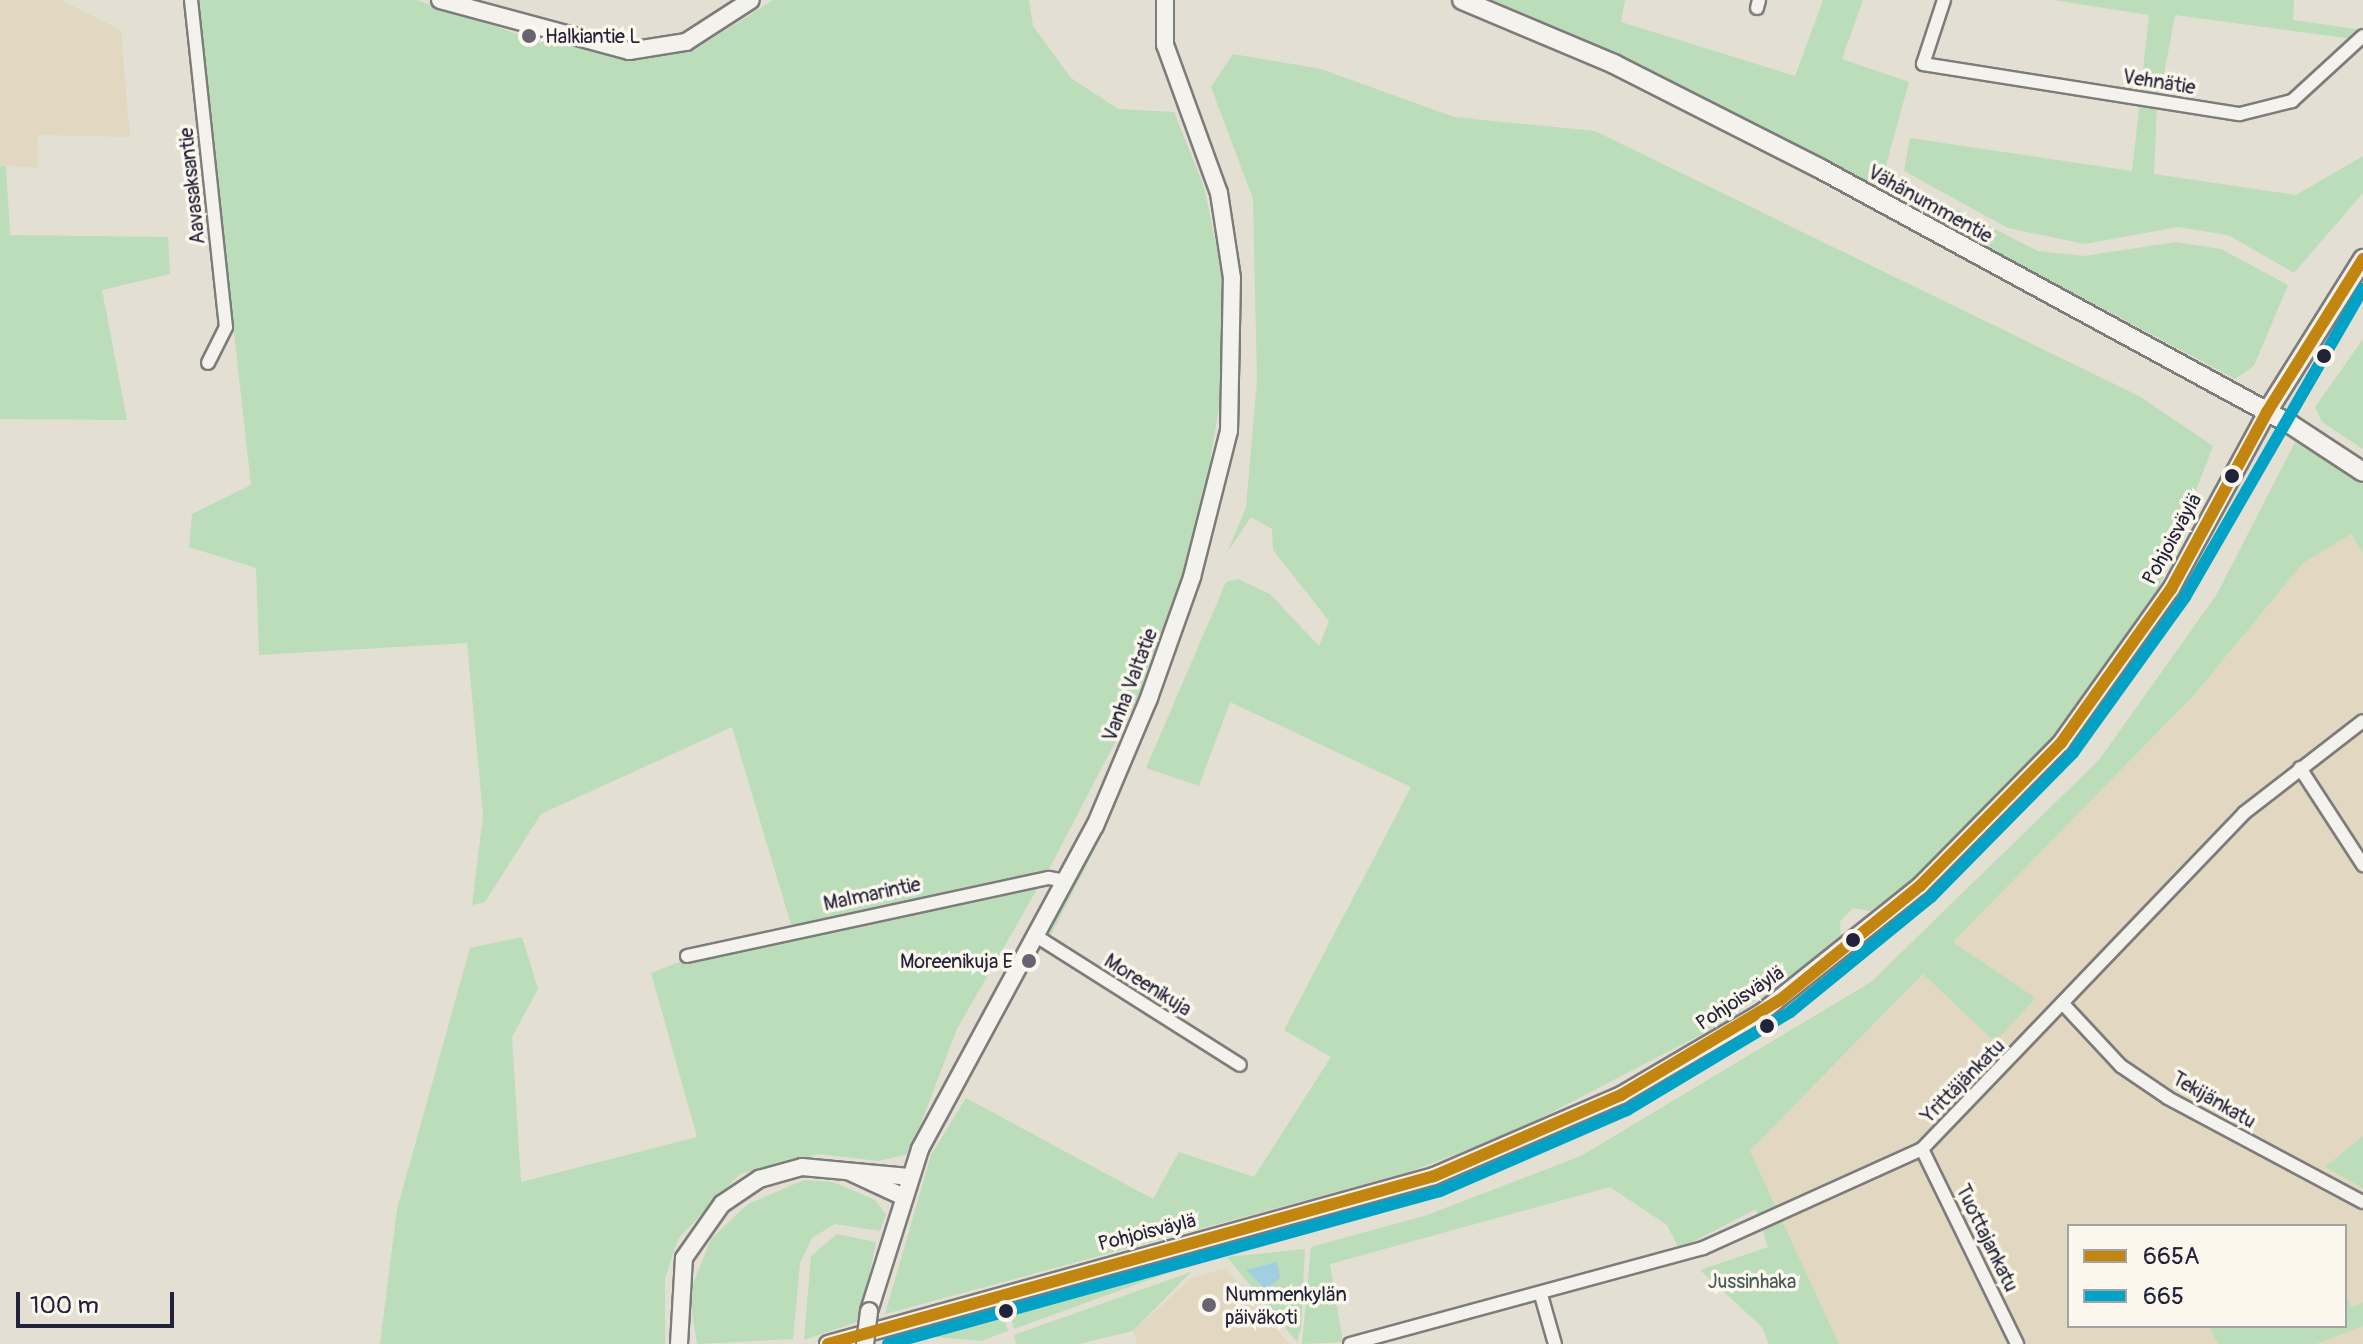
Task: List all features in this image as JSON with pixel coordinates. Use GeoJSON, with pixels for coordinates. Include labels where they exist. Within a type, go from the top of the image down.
{"type":"FeatureCollection","features":[{"type":"Feature","properties":{"kind":"main road","name":"Vähänummentie"},"geometry":{"type":"LineString","coordinates":[[1462,0],[1701,108],[2267,412],[2363,472]]}},
{"type":"Feature","properties":{"kind":"main road","name":"Pohjoisväylä"},"geometry":{"type":"LineString","coordinates":[[2267,412],[2363,259]]}},
{"type":"Feature","properties":{"kind":"street","name":"Aavasaksantie"},"geometry":{"type":"LineString","coordinates":[[191,0],[226,327],[208,363]]}},
{"type":"Feature","properties":{"kind":"street"},"geometry":{"type":"LineString","coordinates":[[440,0],[629,51],[686,42],[751,0]]}},
{"type":"Feature","properties":{"kind":"street","name":"Vanha Valtatie"},"geometry":{"type":"LineString","coordinates":[[865,1344],[869,1311],[909,1177],[991,1010],[1066,881],[1149,698],[1192,577],[1229,431],[1232,278],[1219,193],[1165,45],[1165,0]]}},
{"type":"Feature","properties":{"kind":"street","name":"Vehnätie"},"geometry":{"type":"LineString","coordinates":[[1944,0],[1923,64],[2240,114],[2292,101],[2363,36]]}},
{"type":"Feature","properties":{"kind":"street","name":"Pohjoisväylä"},"geometry":{"type":"LineString","coordinates":[[828,1344],[1434,1176],[1621,1095],[1761,1013],[1920,886],[2061,743],[2171,589],[2267,412]]}},
{"type":"Feature","properties":{"kind":"street","name":"Yrittäjänkatu"},"geometry":{"type":"LineString","coordinates":[[1350,1344],[1541,1295],[1758,1229],[1922,1149],[2065,1006],[2244,813],[2363,721]]}},
{"type":"Feature","properties":{"kind":"street"},"geometry":{"type":"LineString","coordinates":[[2300,768],[2363,865]]}},
{"type":"Feature","properties":{"kind":"street","name":"Malmarintie"},"geometry":{"type":"LineString","coordinates":[[687,956],[1049,878],[1066,881]]}},
{"type":"Feature","properties":{"kind":"street","name":"Moreenikuja"},"geometry":{"type":"LineString","coordinates":[[1036,936],[1240,1065]]}},
{"type":"Feature","properties":{"kind":"street","name":"Tekijänkatu"},"geometry":{"type":"LineString","coordinates":[[2065,1006],[2132,1074],[2363,1202]]}},
{"type":"Feature","properties":{"kind":"street","name":"Tuottajankatu"},"geometry":{"type":"LineString","coordinates":[[1922,1149],[2017,1344]]}},
{"type":"Feature","properties":{"kind":"street"},"geometry":{"type":"LineString","coordinates":[[679,1344],[677,1314],[684,1258],[722,1204],[759,1179],[825,1165],[909,1177]]}},
{"type":"Feature","properties":{"kind":"street"},"geometry":{"type":"LineString","coordinates":[[825,1165],[902,1196]]}},
{"type":"Feature","properties":{"kind":"street"},"geometry":{"type":"LineString","coordinates":[[1541,1295],[1555,1344]]}},
{"type":"Feature","properties":{"kind":"street"},"geometry":{"type":"LineString","coordinates":[[677,1314],[686,1344]]}},
{"type":"Feature","properties":{"kind":"shaded area"},"geometry":{"type":"Polygon","coordinates":[[[0,0],[61,0],[121,30],[130,137],[38,135],[37,168],[0,165],[0,0]]]}},
{"type":"Feature","properties":{"kind":"shaded area"},"geometry":{"type":"Polygon","coordinates":[[[2351,533],[2363,553],[2363,1344],[1839,1344],[1750,1151],[1924,974],[1995,1041],[2036,998],[1953,942],[2194,695],[2303,563],[2351,533]]]}},
{"type":"Feature","properties":{"kind":"shaded area","name":"Nummenkylän päiväkoti"},"geometry":{"type":"Polygon","coordinates":[[[1226,1268],[1289,1344],[1137,1344],[1133,1331],[1192,1278],[1226,1268]]]}},
{"type":"Feature","properties":{"kind":"green space"},"geometry":{"type":"Polygon","coordinates":[[[197,0],[416,0],[533,39],[630,56],[699,47],[773,0],[1029,0],[1033,26],[1071,78],[1118,109],[1174,112],[1204,187],[1226,292],[1219,406],[1198,537],[1151,673],[1046,875],[792,928],[732,727],[541,814],[485,902],[472,905],[483,815],[467,643],[259,655],[256,568],[189,547],[192,514],[251,485],[197,0]]]}},
{"type":"Feature","properties":{"kind":"green space"},"geometry":{"type":"Polygon","coordinates":[[[1489,0],[1625,0],[1621,22],[1795,76],[1823,0],[1863,0],[1842,59],[1909,82],[1880,187],[1489,0]]]}},
{"type":"Feature","properties":{"kind":"green space"},"geometry":{"type":"Polygon","coordinates":[[[2053,0],[2294,0],[2293,20],[2363,30],[2353,39],[2175,15],[2159,100],[2140,98],[2149,15],[2053,0]]]}},
{"type":"Feature","properties":{"kind":"green space"},"geometry":{"type":"Polygon","coordinates":[[[1233,54],[1321,69],[1454,117],[1595,131],[2139,396],[2213,446],[2153,603],[2055,737],[1950,850],[1871,911],[1853,908],[1840,921],[1841,938],[1832,947],[1721,1024],[1514,1132],[1409,1172],[885,1314],[931,1155],[966,1098],[1153,1199],[1179,1152],[1254,1177],[1331,1057],[1284,1030],[1411,787],[1230,702],[1199,786],[1146,768],[1226,582],[1238,579],[1270,594],[1319,646],[1329,621],[1273,550],[1272,529],[1251,517],[1227,553],[1246,507],[1257,381],[1253,199],[1211,87],[1233,54]]]}},
{"type":"Feature","properties":{"kind":"green space"},"geometry":{"type":"Polygon","coordinates":[[[2140,101],[2157,104],[2154,174],[2296,195],[2363,156],[2363,193],[2294,273],[2228,235],[2178,227],[2085,244],[2008,228],[1904,171],[1910,138],[2132,171],[2140,101]]]}},
{"type":"Feature","properties":{"kind":"green space"},"geometry":{"type":"Polygon","coordinates":[[[0,166],[6,166],[10,235],[168,237],[170,274],[102,290],[127,420],[0,419],[0,166]]]}},
{"type":"Feature","properties":{"kind":"green space"},"geometry":{"type":"Polygon","coordinates":[[[1893,177],[2038,251],[2084,256],[2176,242],[2221,249],[2288,285],[2254,366],[2235,379],[1933,218],[1889,185],[1893,177]]]}},
{"type":"Feature","properties":{"kind":"green space"},"geometry":{"type":"Polygon","coordinates":[[[2363,339],[2363,449],[2322,422],[2315,407],[2363,339]]]}},
{"type":"Feature","properties":{"kind":"green space","name":"Jussinhaka"},"geometry":{"type":"Polygon","coordinates":[[[2295,442],[2363,483],[2363,553],[2351,534],[2303,563],[2194,695],[1953,942],[2036,998],[1995,1042],[1923,974],[1750,1151],[1839,1344],[1769,1344],[1762,1327],[1700,1270],[1768,1247],[1756,1209],[1679,1249],[1667,1225],[1610,1187],[1330,1264],[1343,1342],[1302,1344],[1311,1247],[1427,1215],[1581,1156],[1871,982],[2099,760],[2217,594],[2295,442]]]}},
{"type":"Feature","properties":{"kind":"green space"},"geometry":{"type":"Polygon","coordinates":[[[1097,835],[1101,837],[1049,939],[1046,930],[1097,835]]]}},
{"type":"Feature","properties":{"kind":"green space"},"geometry":{"type":"Polygon","coordinates":[[[1040,884],[957,1029],[909,1154],[878,1161],[819,1154],[740,1174],[678,1239],[665,1279],[665,1344],[380,1344],[397,1209],[470,948],[522,937],[538,989],[512,1037],[521,1182],[697,1137],[651,973],[687,959],[1040,884]]]}},
{"type":"Feature","properties":{"kind":"green space"},"geometry":{"type":"Polygon","coordinates":[[[2363,1136],[2363,1188],[2325,1167],[2363,1136]]]}},
{"type":"Feature","properties":{"kind":"green space"},"geometry":{"type":"Polygon","coordinates":[[[804,1180],[833,1182],[875,1200],[886,1214],[880,1231],[835,1224],[812,1238],[800,1263],[793,1339],[697,1344],[689,1294],[711,1239],[748,1204],[804,1180]]]}},
{"type":"Feature","properties":{"kind":"green space"},"geometry":{"type":"Polygon","coordinates":[[[837,1234],[876,1242],[860,1321],[804,1340],[811,1256],[837,1234]]]}},
{"type":"Feature","properties":{"kind":"green space"},"geometry":{"type":"Polygon","coordinates":[[[1305,1249],[1301,1328],[1297,1342],[1227,1257],[1305,1249]]]}},
{"type":"Feature","properties":{"kind":"green space"},"geometry":{"type":"Polygon","coordinates":[[[1194,1251],[1203,1260],[1014,1329],[1011,1316],[1025,1301],[1194,1251]]]}},
{"type":"Feature","properties":{"kind":"green space"},"geometry":{"type":"Polygon","coordinates":[[[1191,1272],[1133,1331],[1078,1344],[1016,1344],[1014,1335],[1191,1272]]]}},
{"type":"Feature","properties":{"kind":"green space"},"geometry":{"type":"Polygon","coordinates":[[[2347,1296],[2351,1307],[2363,1303],[2363,1326],[2316,1344],[2218,1344],[2210,1328],[2347,1328],[2347,1296]]]}},
{"type":"Feature","properties":{"kind":"green space"},"geometry":{"type":"Polygon","coordinates":[[[990,1310],[1003,1315],[1008,1331],[981,1341],[912,1335],[990,1310]]]}},
{"type":"Feature","properties":{"kind":"water"},"geometry":{"type":"Polygon","coordinates":[[[1277,1262],[1280,1278],[1266,1290],[1246,1270],[1277,1262]]]}},
{"type":"Feature","properties":{"kind":"transit line","name":"665A"},"geometry":{"type":"LineString","coordinates":[[828,1344],[1434,1176],[1621,1095],[1780,1000],[1920,886],[2061,743],[2171,589],[2267,412],[2363,259]]}},
{"type":"Feature","properties":{"kind":"transit line","name":"665"},"geometry":{"type":"LineString","coordinates":[[888,1344],[1440,1191],[1627,1110],[1790,1012],[1931,897],[2073,753],[2185,597],[2363,289]]}},
{"type":"Feature","properties":{"kind":"place","name":"Halkiantie L"},"geometry":{"type":"Point","coordinates":[529,36]}},
{"type":"Feature","properties":{"kind":"place","name":"Moreenikuja E"},"geometry":{"type":"Point","coordinates":[1029,961]}},
{"type":"Feature","properties":{"kind":"place","name":"Nummenkylän päiväkoti"},"geometry":{"type":"Point","coordinates":[1209,1305]}}]}
